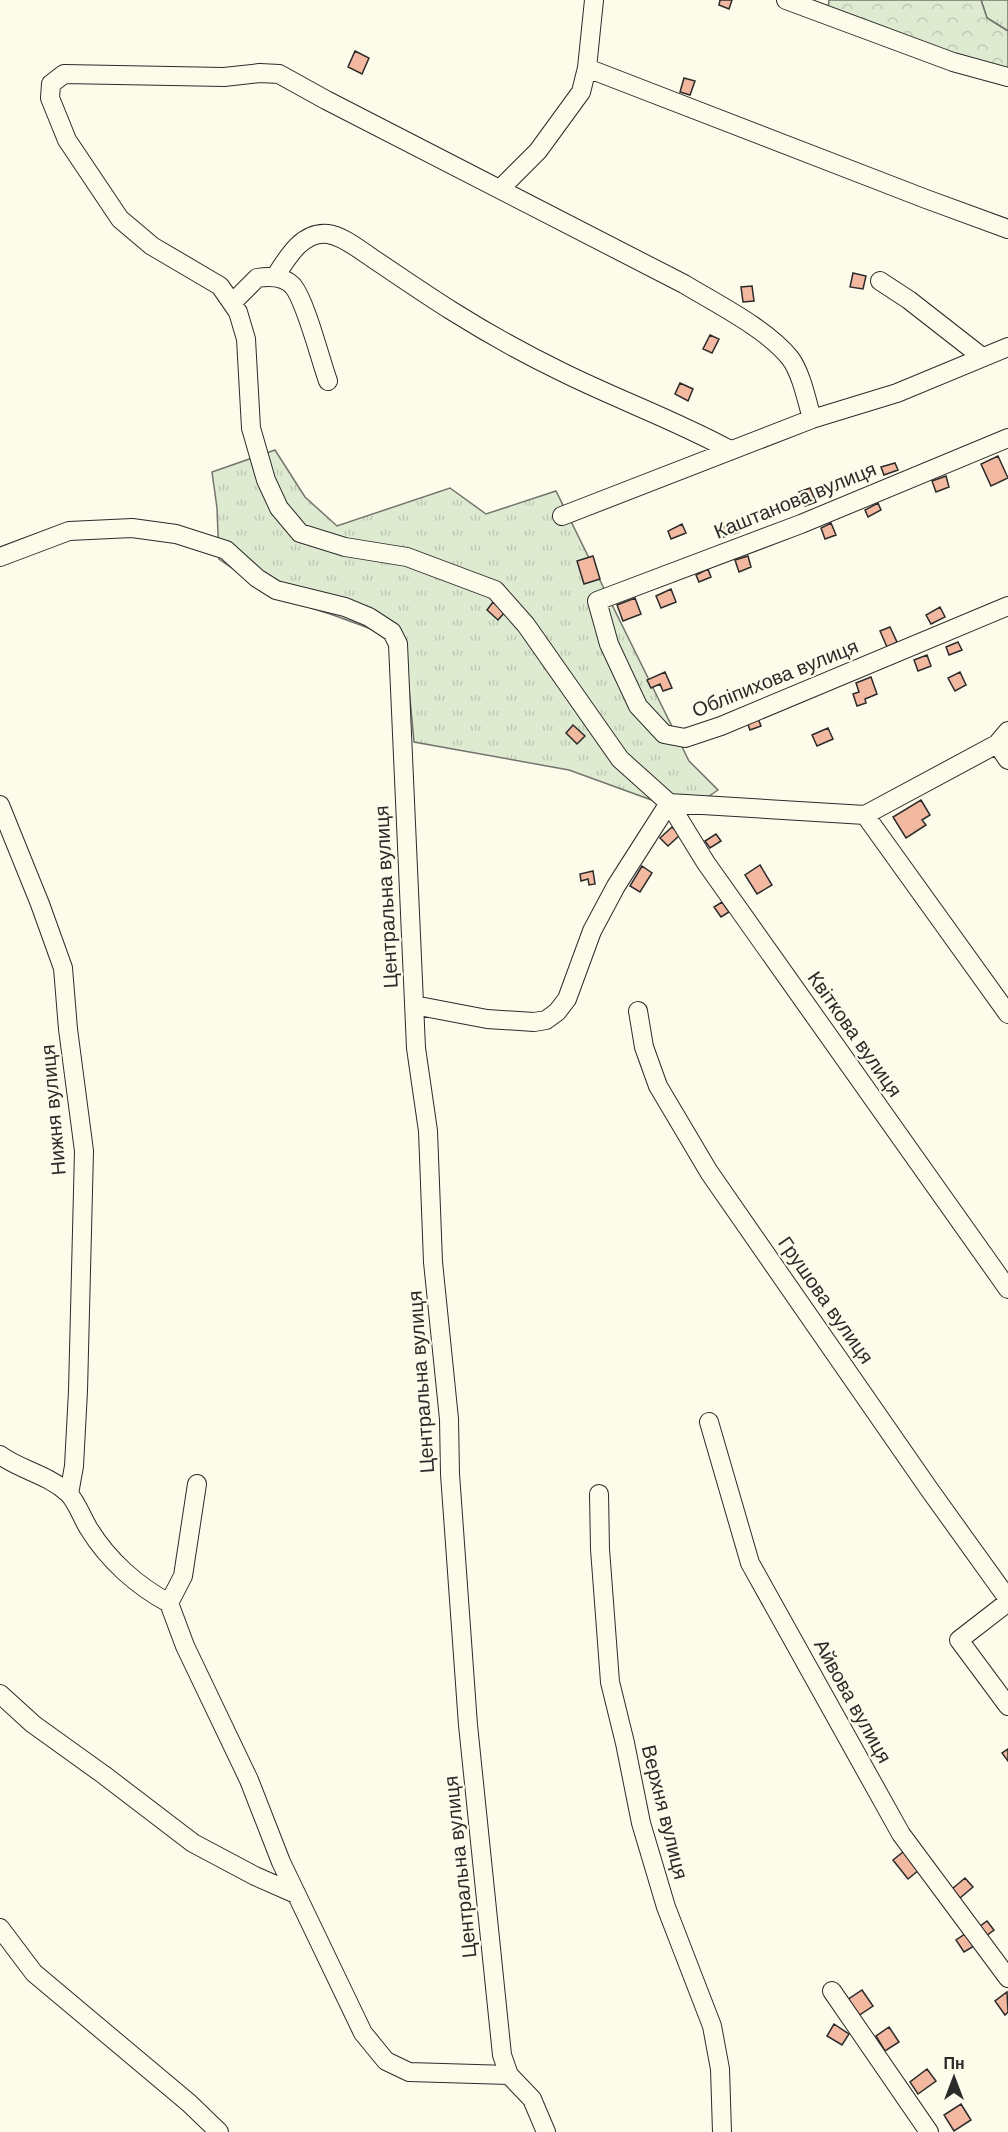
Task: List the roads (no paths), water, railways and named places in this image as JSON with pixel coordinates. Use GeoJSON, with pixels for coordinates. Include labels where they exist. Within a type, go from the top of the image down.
{"type":"FeatureCollection","features":[{"type":"Feature","properties":{"kind":"street"},"geometry":{"type":"LineString","coordinates":[[500,189],[538,151],[581,92],[594,0]]}},
{"type":"Feature","properties":{"kind":"street"},"geometry":{"type":"LineString","coordinates":[[786,0],[953,62],[1008,77]]}},
{"type":"Feature","properties":{"kind":"street"},"geometry":{"type":"LineString","coordinates":[[586,68],[1008,229]]}},
{"type":"Feature","properties":{"kind":"street","name":"Квіткова вулиця"},"geometry":{"type":"LineString","coordinates":[[812,418],[792,360],[775,342],[735,315],[684,284],[279,74],[260,73],[224,77],[64,74],[51,84],[50,98],[67,140],[120,219],[152,246],[220,286],[238,312],[246,339],[251,428],[266,480],[279,508],[300,533],[345,547],[407,557],[495,590],[526,626],[620,759],[669,803],[706,862],[1008,1289]]}},
{"type":"Feature","properties":{"kind":"street"},"geometry":{"type":"LineString","coordinates":[[275,277],[305,239],[316,234],[331,234],[352,245],[507,344],[561,372],[681,425],[730,450]]}},
{"type":"Feature","properties":{"kind":"street"},"geometry":{"type":"LineString","coordinates":[[232,303],[258,278],[275,277],[292,285],[303,306],[328,381]]}},
{"type":"Feature","properties":{"kind":"street"},"geometry":{"type":"LineString","coordinates":[[880,281],[909,300],[982,357]]}},
{"type":"Feature","properties":{"kind":"street"},"geometry":{"type":"LineString","coordinates":[[562,516],[812,418],[897,393],[1008,346]]}},
{"type":"Feature","properties":{"kind":"street","name":"Каштанова вулиця"},"geometry":{"type":"LineString","coordinates":[[597,601],[801,524],[1008,438]]}},
{"type":"Feature","properties":{"kind":"street","name":"Центральна вулиця"},"geometry":{"type":"LineString","coordinates":[[0,556],[69,531],[132,528],[176,534],[226,550],[257,578],[276,590],[345,607],[369,617],[392,632],[399,644],[416,1048],[428,1131],[433,1262],[449,1419],[450,1474],[469,1736],[502,2055],[509,2074]]}},
{"type":"Feature","properties":{"kind":"street","name":"Обліпихова вулиця"},"geometry":{"type":"LineString","coordinates":[[597,601],[609,644],[638,706],[664,734],[685,738],[1008,606]]}},
{"type":"Feature","properties":{"kind":"street"},"geometry":{"type":"LineString","coordinates":[[414,1005],[487,1019],[525,1022],[546,1020],[557,1012],[567,999],[592,931],[616,886],[669,803],[865,815],[1003,737],[1008,760]]}},
{"type":"Feature","properties":{"kind":"street","name":"Нижня вулиця"},"geometry":{"type":"LineString","coordinates":[[0,805],[63,968],[68,1029],[84,1151],[78,1391],[74,1466],[69,1494]]}},
{"type":"Feature","properties":{"kind":"street"},"geometry":{"type":"LineString","coordinates":[[865,815],[1008,1014]]}},
{"type":"Feature","properties":{"kind":"street","name":"Грушова вулиця"},"geometry":{"type":"LineString","coordinates":[[638,1011],[645,1047],[658,1086],[709,1172],[1008,1600],[959,1640],[1008,1706]]}},
{"type":"Feature","properties":{"kind":"street","name":"Айвова вулиця"},"geometry":{"type":"LineString","coordinates":[[710,1422],[750,1563],[901,1834],[1008,1978]]}},
{"type":"Feature","properties":{"kind":"street"},"geometry":{"type":"LineString","coordinates":[[0,1455],[41,1474],[69,1494],[90,1531],[116,1564],[152,1594],[169,1603],[185,1646],[249,1780],[281,1862],[363,2033],[386,2061],[409,2072],[509,2074],[532,2099],[546,2132]]}},
{"type":"Feature","properties":{"kind":"street"},"geometry":{"type":"LineString","coordinates":[[169,1603],[183,1576],[198,1484]]}},
{"type":"Feature","properties":{"kind":"street","name":"Верхня вулиця"},"geometry":{"type":"LineString","coordinates":[[598,1494],[610,1682],[626,1743],[641,1823],[666,1907],[712,2026],[720,2069],[722,2132]]}},
{"type":"Feature","properties":{"kind":"street"},"geometry":{"type":"LineString","coordinates":[[0,1694],[33,1724],[105,1775],[193,1843],[255,1876],[296,1894]]}},
{"type":"Feature","properties":{"kind":"street"},"geometry":{"type":"LineString","coordinates":[[0,1928],[34,1973],[189,2103],[219,2132]]}},
{"type":"Feature","properties":{"kind":"street"},"geometry":{"type":"LineString","coordinates":[[832,1991],[930,2132]]}}]}
